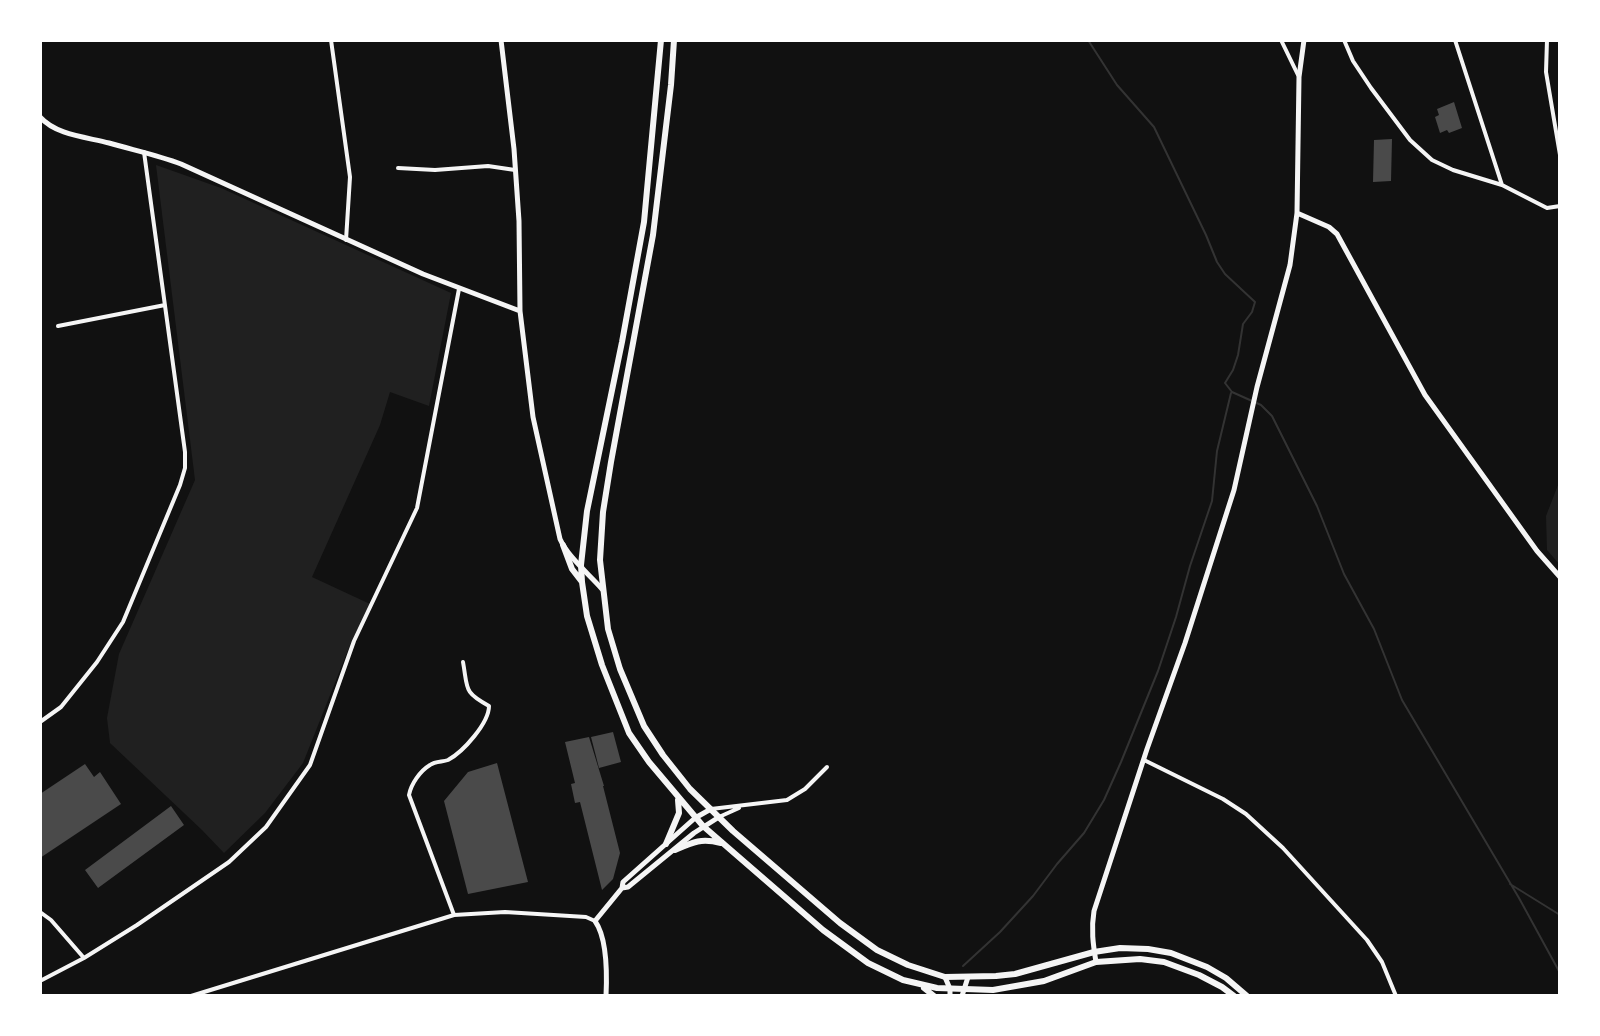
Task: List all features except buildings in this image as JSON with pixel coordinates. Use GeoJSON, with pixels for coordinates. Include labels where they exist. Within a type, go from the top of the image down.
{"type":"FeatureCollection","features":[{"type":"Feature","properties":{"kind":"highway"},"geometry":{"type":"LineString","coordinates":[[661,40],[644,222],[587,511],[581,565],[587,616],[602,665],[629,733],[695,818],[834,938],[868,963],[928,990],[934,996]]}},
{"type":"Feature","properties":{"kind":"highway"},"geometry":{"type":"LineString","coordinates":[[674,40],[653,235],[603,512],[600,560],[608,629],[620,669],[644,726],[690,789],[719,817],[840,923],[877,950],[908,965],[945,977],[1015,974],[1094,952],[1120,948],[1148,949],[1171,953],[1207,967],[1247,996]]}},
{"type":"Feature","properties":{"kind":"highway"},"geometry":{"type":"LineString","coordinates":[[565,549],[573,552],[583,545]]}},
{"type":"Feature","properties":{"kind":"highway"},"geometry":{"type":"LineString","coordinates":[[565,549],[572,569],[582,582]]}},
{"type":"Feature","properties":{"kind":"highway"},"geometry":{"type":"LineString","coordinates":[[666,844],[679,813],[677,796]]}},
{"type":"Feature","properties":{"kind":"highway"},"geometry":{"type":"LineString","coordinates":[[675,850],[708,839],[725,844]]}},
{"type":"Feature","properties":{"kind":"highway"},"geometry":{"type":"LineString","coordinates":[[913,984],[950,993],[993,990],[1044,981],[1096,962],[1140,959],[1164,962],[1199,975],[1234,996]]}},
{"type":"Feature","properties":{"kind":"highway"},"geometry":{"type":"LineString","coordinates":[[983,996],[993,990]]}},
{"type":"Feature","properties":{"kind":"main road"},"geometry":{"type":"LineString","coordinates":[[501,40],[519,221],[520,311],[533,417],[565,549],[602,589]]}},
{"type":"Feature","properties":{"kind":"main road"},"geometry":{"type":"LineString","coordinates":[[1096,962],[1092,923],[1094,911],[1234,490],[1290,265],[1297,213],[1299,77],[1304,40]]}},
{"type":"Feature","properties":{"kind":"main road"},"geometry":{"type":"LineString","coordinates":[[40,117],[62,131],[181,164],[459,289],[520,311]]}},
{"type":"Feature","properties":{"kind":"main road"},"geometry":{"type":"LineString","coordinates":[[1297,213],[1329,227],[1337,234],[1425,395],[1537,551],[1560,577]]}},
{"type":"Feature","properties":{"kind":"main road"},"geometry":{"type":"LineString","coordinates":[[606,996],[602,935],[595,921],[622,888],[623,882],[695,818],[711,809]]}},
{"type":"Feature","properties":{"kind":"main road"},"geometry":{"type":"LineString","coordinates":[[622,888],[628,887],[703,826],[719,817]]}},
{"type":"Feature","properties":{"kind":"main road"},"geometry":{"type":"LineString","coordinates":[[945,977],[950,993]]}},
{"type":"Feature","properties":{"kind":"main road"},"geometry":{"type":"LineString","coordinates":[[963,993],[968,977]]}},
{"type":"Feature","properties":{"kind":"street"},"geometry":{"type":"LineString","coordinates":[[331,40],[350,177],[346,240]]}},
{"type":"Feature","properties":{"kind":"street"},"geometry":{"type":"LineString","coordinates":[[1281,40],[1299,77]]}},
{"type":"Feature","properties":{"kind":"street"},"geometry":{"type":"LineString","coordinates":[[1344,40],[1353,61],[1371,88],[1410,140],[1432,160],[1502,185],[1547,208],[1560,206]]}},
{"type":"Feature","properties":{"kind":"street"},"geometry":{"type":"LineString","coordinates":[[1455,40],[1502,185]]}},
{"type":"Feature","properties":{"kind":"street"},"geometry":{"type":"LineString","coordinates":[[1547,40],[1546,72],[1560,155]]}},
{"type":"Feature","properties":{"kind":"street"},"geometry":{"type":"LineString","coordinates":[[40,722],[61,707],[97,662],[123,622],[185,468],[144,152]]}},
{"type":"Feature","properties":{"kind":"street"},"geometry":{"type":"LineString","coordinates":[[398,168],[435,170],[488,166],[515,170]]}},
{"type":"Feature","properties":{"kind":"street"},"geometry":{"type":"LineString","coordinates":[[40,981],[137,925],[229,862],[266,827],[310,765],[354,641],[417,508],[459,289]]}},
{"type":"Feature","properties":{"kind":"street"},"geometry":{"type":"LineString","coordinates":[[58,326],[165,305]]}},
{"type":"Feature","properties":{"kind":"street"},"geometry":{"type":"LineString","coordinates":[[454,915],[409,795],[411,785],[431,763],[447,760],[464,749],[489,715],[489,706],[469,692],[463,662]]}},
{"type":"Feature","properties":{"kind":"street"},"geometry":{"type":"LineString","coordinates":[[1144,760],[1223,799],[1246,814],[1283,848],[1367,940],[1382,962],[1396,996]]}},
{"type":"Feature","properties":{"kind":"street"},"geometry":{"type":"LineString","coordinates":[[711,809],[787,800],[805,789],[827,767]]}},
{"type":"Feature","properties":{"kind":"street"},"geometry":{"type":"LineString","coordinates":[[719,817],[740,807]]}},
{"type":"Feature","properties":{"kind":"street"},"geometry":{"type":"LineString","coordinates":[[40,912],[51,920],[84,958]]}},
{"type":"Feature","properties":{"kind":"street"},"geometry":{"type":"LineString","coordinates":[[191,996],[454,915],[505,912],[586,917],[595,921]]}},
{"type":"Feature","properties":{"kind":"shaded area"},"geometry":{"type":"Polygon","coordinates":[[[156,165],[221,188],[451,293],[429,406],[390,392],[380,425],[312,577],[370,604],[350,645],[303,763],[265,813],[224,853],[110,743],[107,718],[119,654],[195,480],[156,165]]]}},
{"type":"Feature","properties":{"kind":"shaded area"},"geometry":{"type":"Polygon","coordinates":[[[1560,480],[1560,565],[1547,550],[1546,516],[1560,480]]]}},
{"type":"Feature","properties":{"kind":"waterway"},"geometry":{"type":"LineString","coordinates":[[1088,40],[1117,85],[1154,127],[1217,262],[1225,274],[1255,302],[1243,324],[1238,355],[1225,383],[1232,392],[1261,405],[1272,416],[1317,506],[1344,574],[1374,629],[1402,700],[1560,973]]}},
{"type":"Feature","properties":{"kind":"waterway"},"geometry":{"type":"LineString","coordinates":[[963,966],[1033,896],[1084,833],[1104,800],[1158,671],[1176,617],[1212,501],[1217,451],[1231,393]]}},
{"type":"Feature","properties":{"kind":"waterway"},"geometry":{"type":"LineString","coordinates":[[1510,884],[1560,915]]}}]}
